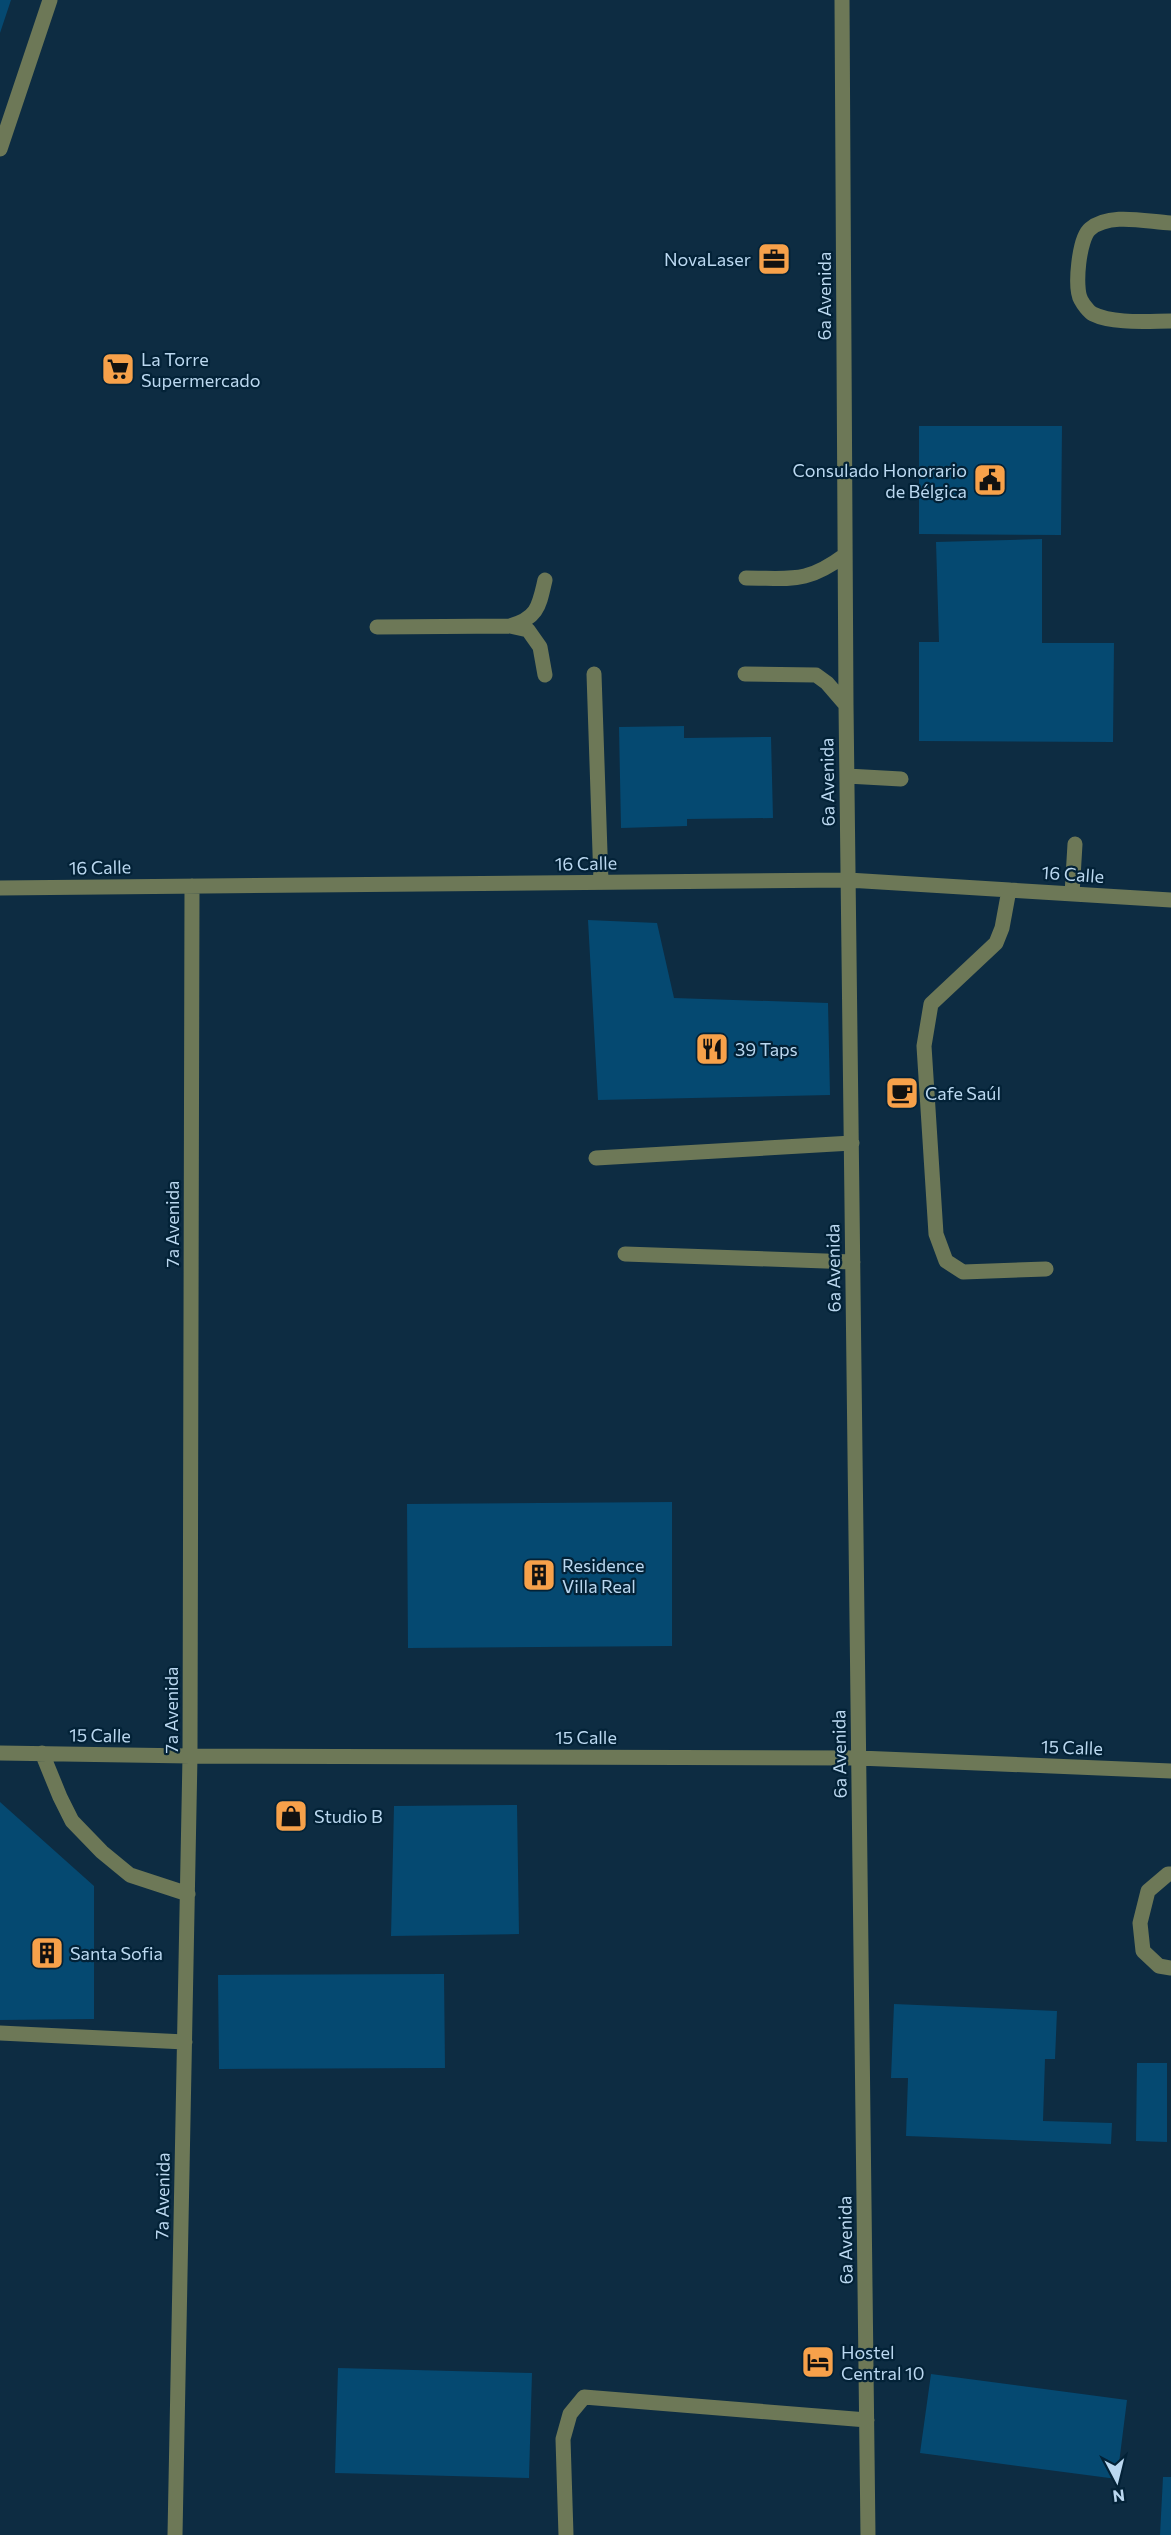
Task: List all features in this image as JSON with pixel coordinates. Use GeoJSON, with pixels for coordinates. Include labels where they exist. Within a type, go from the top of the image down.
{"type":"FeatureCollection","features":[{"type":"Feature","properties":{"kind":"street"},"geometry":{"type":"LineString","coordinates":[[0,149],[50,0]]}},
{"type":"Feature","properties":{"kind":"street","name":"6a Avenida"},"geometry":{"type":"LineString","coordinates":[[842,0],[846,705],[868,2535]]}},
{"type":"Feature","properties":{"kind":"street"},"geometry":{"type":"LineString","coordinates":[[1171,224],[1109,220],[1090,229],[1081,242],[1079,269],[1080,299],[1092,314],[1121,320],[1171,321]]}},
{"type":"Feature","properties":{"kind":"street"},"geometry":{"type":"LineString","coordinates":[[746,578],[804,578],[824,571],[845,555]]}},
{"type":"Feature","properties":{"kind":"street"},"geometry":{"type":"LineString","coordinates":[[510,626],[528,621],[539,606],[545,580]]}},
{"type":"Feature","properties":{"kind":"street"},"geometry":{"type":"LineString","coordinates":[[377,627],[510,626],[528,630],[540,647],[545,675]]}},
{"type":"Feature","properties":{"kind":"street"},"geometry":{"type":"LineString","coordinates":[[594,674],[601,882]]}},
{"type":"Feature","properties":{"kind":"street"},"geometry":{"type":"LineString","coordinates":[[745,674],[816,675],[827,683],[846,705]]}},
{"type":"Feature","properties":{"kind":"street"},"geometry":{"type":"LineString","coordinates":[[847,776],[901,779]]}},
{"type":"Feature","properties":{"kind":"street"},"geometry":{"type":"LineString","coordinates":[[1072,894],[1075,844]]}},
{"type":"Feature","properties":{"kind":"street","name":"16 Calle"},"geometry":{"type":"LineString","coordinates":[[0,888],[848,880],[1171,900]]}},
{"type":"Feature","properties":{"kind":"street","name":"7a Avenida"},"geometry":{"type":"LineString","coordinates":[[175,2535],[190,1756],[192,886]]}},
{"type":"Feature","properties":{"kind":"street"},"geometry":{"type":"LineString","coordinates":[[1009,890],[1002,928],[996,943],[931,1004],[924,1046],[936,1234],[946,1261],[963,1272],[1046,1269]]}},
{"type":"Feature","properties":{"kind":"street"},"geometry":{"type":"LineString","coordinates":[[596,1158],[852,1143]]}},
{"type":"Feature","properties":{"kind":"street"},"geometry":{"type":"LineString","coordinates":[[625,1254],[853,1262]]}},
{"type":"Feature","properties":{"kind":"street","name":"15 Calle"},"geometry":{"type":"LineString","coordinates":[[0,1752],[190,1756],[859,1758],[1171,1771]]}},
{"type":"Feature","properties":{"kind":"street"},"geometry":{"type":"LineString","coordinates":[[42,1753],[72,1821],[102,1852],[130,1875],[188,1894]]}},
{"type":"Feature","properties":{"kind":"street"},"geometry":{"type":"LineString","coordinates":[[1171,1874],[1148,1891],[1140,1923],[1143,1951],[1159,1966],[1171,1968]]}},
{"type":"Feature","properties":{"kind":"street"},"geometry":{"type":"LineString","coordinates":[[0,2033],[185,2042]]}},
{"type":"Feature","properties":{"kind":"street"},"geometry":{"type":"LineString","coordinates":[[566,2535],[563,2439],[570,2414],[584,2397],[867,2420]]}},
{"type":"Feature","properties":{"kind":"building"},"geometry":{"type":"Polygon","coordinates":[[[0,0],[11,0],[0,33],[0,0]]]}},
{"type":"Feature","properties":{"kind":"building","name":"Consulado Honorario de Bélgica"},"geometry":{"type":"Polygon","coordinates":[[[919,426],[1062,426],[1061,535],[919,534],[919,426]]]}},
{"type":"Feature","properties":{"kind":"building"},"geometry":{"type":"Polygon","coordinates":[[[1042,539],[1042,643],[1114,643],[1113,742],[919,741],[919,642],[939,642],[936,542],[1042,539]]]}},
{"type":"Feature","properties":{"kind":"building"},"geometry":{"type":"Polygon","coordinates":[[[684,726],[684,738],[771,737],[773,818],[687,819],[687,826],[621,828],[619,727],[684,726]]]}},
{"type":"Feature","properties":{"kind":"building","name":"39 Taps"},"geometry":{"type":"Polygon","coordinates":[[[588,920],[657,923],[674,998],[828,1003],[830,1095],[598,1100],[588,920]]]}},
{"type":"Feature","properties":{"kind":"building","name":"Residence Villa Real"},"geometry":{"type":"Polygon","coordinates":[[[672,1502],[672,1646],[408,1648],[407,1504],[672,1502]]]}},
{"type":"Feature","properties":{"kind":"building","name":"Santa Sofia"},"geometry":{"type":"Polygon","coordinates":[[[0,1802],[94,1886],[94,2019],[0,2020],[0,1802]]]}},
{"type":"Feature","properties":{"kind":"building"},"geometry":{"type":"Polygon","coordinates":[[[517,1805],[519,1934],[391,1936],[394,1806],[517,1805]]]}},
{"type":"Feature","properties":{"kind":"building"},"geometry":{"type":"Polygon","coordinates":[[[444,1974],[445,2068],[219,2069],[218,1975],[444,1974]]]}},
{"type":"Feature","properties":{"kind":"building"},"geometry":{"type":"Polygon","coordinates":[[[894,2004],[1057,2011],[1055,2059],[1045,2059],[1043,2121],[1112,2123],[1111,2144],[906,2136],[908,2078],[891,2078],[894,2004]]]}},
{"type":"Feature","properties":{"kind":"building"},"geometry":{"type":"Polygon","coordinates":[[[1137,2063],[1167,2063],[1167,2142],[1136,2141],[1137,2063]]]}},
{"type":"Feature","properties":{"kind":"building"},"geometry":{"type":"Polygon","coordinates":[[[338,2368],[532,2373],[529,2478],[335,2473],[338,2368]]]}},
{"type":"Feature","properties":{"kind":"building"},"geometry":{"type":"Polygon","coordinates":[[[931,2374],[1127,2400],[1117,2479],[920,2453],[931,2374]]]}},
{"type":"Feature","properties":{"kind":"building"},"geometry":{"type":"Polygon","coordinates":[[[1163,2477],[1171,2477],[1171,2535],[1160,2535],[1163,2477]]]}},
{"type":"Feature","properties":{"kind":"place","name":"NovaLaser"},"geometry":{"type":"Point","coordinates":[774,259]}},
{"type":"Feature","properties":{"kind":"place","name":"La Torre Supermercado"},"geometry":{"type":"Point","coordinates":[118,369]}},
{"type":"Feature","properties":{"kind":"place","name":"Consulado Honorario de Bélgica"},"geometry":{"type":"Point","coordinates":[990,480]}},
{"type":"Feature","properties":{"kind":"place","name":"39 Taps"},"geometry":{"type":"Point","coordinates":[712,1049]}},
{"type":"Feature","properties":{"kind":"place","name":"Cafe Saúl"},"geometry":{"type":"Point","coordinates":[902,1093]}},
{"type":"Feature","properties":{"kind":"place","name":"Residence Villa Real"},"geometry":{"type":"Point","coordinates":[539,1575]}},
{"type":"Feature","properties":{"kind":"place","name":"Studio B"},"geometry":{"type":"Point","coordinates":[291,1816]}},
{"type":"Feature","properties":{"kind":"place","name":"Santa Sofia"},"geometry":{"type":"Point","coordinates":[47,1953]}},
{"type":"Feature","properties":{"kind":"place","name":"Hostel Central 10"},"geometry":{"type":"Point","coordinates":[818,2362]}}]}
